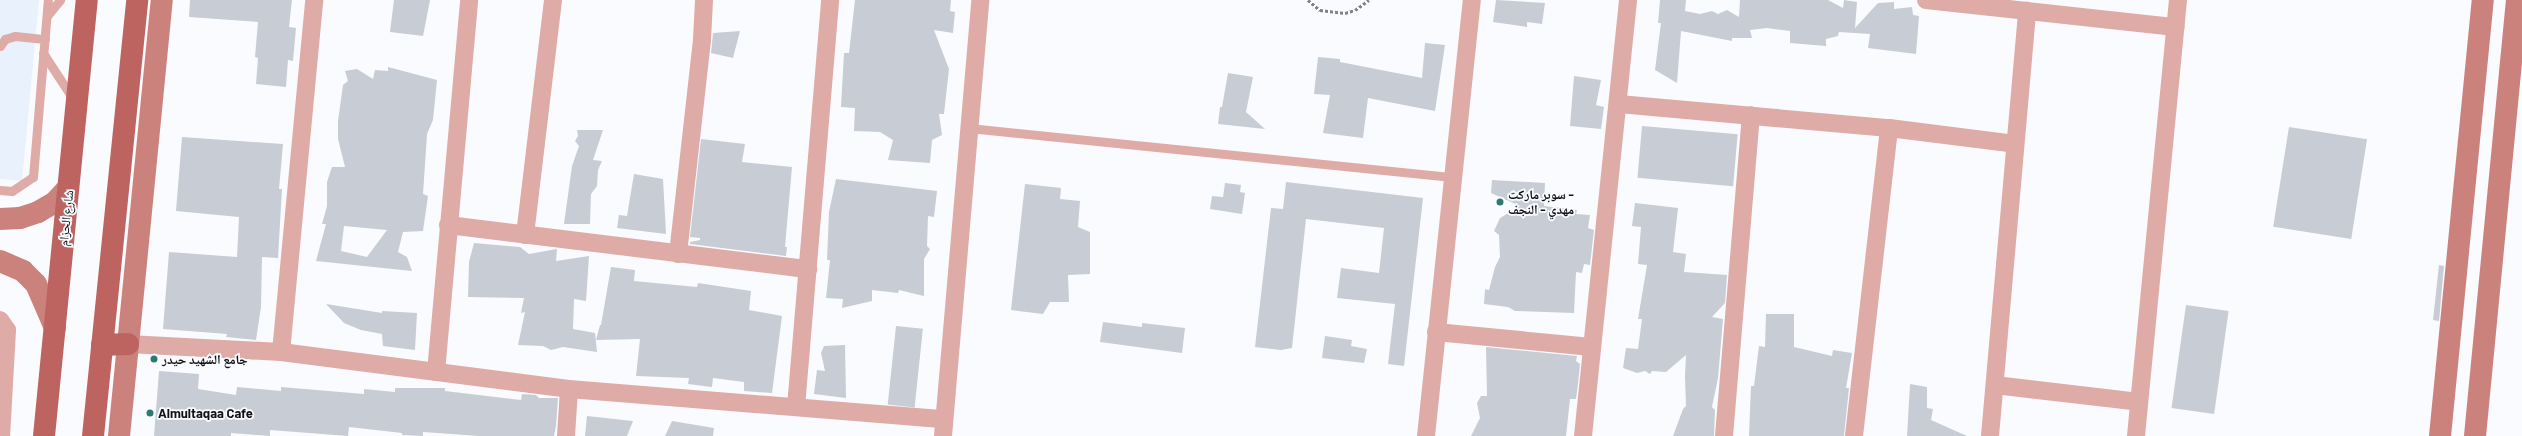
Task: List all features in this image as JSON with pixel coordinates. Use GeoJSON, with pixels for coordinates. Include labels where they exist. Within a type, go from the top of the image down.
{"type":"FeatureCollection","features":[{"type":"Feature","properties":{"kind":"main road","name":"شارع الحزام"},"geometry":{"type":"LineString","coordinates":[[44,436],[87,0]]}},
{"type":"Feature","properties":{"kind":"main road"},"geometry":{"type":"LineString","coordinates":[[93,436],[137,0]]}},
{"type":"Feature","properties":{"kind":"main road"},"geometry":{"type":"LineString","coordinates":[[102,345],[128,344]]}},
{"type":"Feature","properties":{"kind":"street"},"geometry":{"type":"LineString","coordinates":[[119,436],[162,0]]}},
{"type":"Feature","properties":{"kind":"street"},"geometry":{"type":"LineString","coordinates":[[281,352],[314,0]]}},
{"type":"Feature","properties":{"kind":"street"},"geometry":{"type":"LineString","coordinates":[[436,372],[469,0]]}},
{"type":"Feature","properties":{"kind":"street"},"geometry":{"type":"LineString","coordinates":[[525,235],[553,0]]}},
{"type":"Feature","properties":{"kind":"street"},"geometry":{"type":"LineString","coordinates":[[678,254],[702,39],[704,0]]}},
{"type":"Feature","properties":{"kind":"street"},"geometry":{"type":"LineString","coordinates":[[796,407],[830,0]]}},
{"type":"Feature","properties":{"kind":"street"},"geometry":{"type":"LineString","coordinates":[[128,344],[281,352],[570,389],[796,407],[943,428],[980,0]]}},
{"type":"Feature","properties":{"kind":"street"},"geometry":{"type":"LineString","coordinates":[[1426,436],[1472,0]]}},
{"type":"Feature","properties":{"kind":"street"},"geometry":{"type":"LineString","coordinates":[[1583,436],[1591,347],[1619,104],[1628,0]]}},
{"type":"Feature","properties":{"kind":"street"},"geometry":{"type":"LineString","coordinates":[[1926,0],[2176,27]]}},
{"type":"Feature","properties":{"kind":"street"},"geometry":{"type":"LineString","coordinates":[[2136,436],[2178,0]]}},
{"type":"Feature","properties":{"kind":"street"},"geometry":{"type":"LineString","coordinates":[[2440,436],[2483,0]]}},
{"type":"Feature","properties":{"kind":"street"},"geometry":{"type":"LineString","coordinates":[[2475,436],[2517,0]]}},
{"type":"Feature","properties":{"kind":"street"},"geometry":{"type":"LineString","coordinates":[[1990,436],[2027,11]]}},
{"type":"Feature","properties":{"kind":"street"},"geometry":{"type":"LineString","coordinates":[[1619,104],[1889,128],[2015,144]]}},
{"type":"Feature","properties":{"kind":"street"},"geometry":{"type":"LineString","coordinates":[[1724,436],[1751,116]]}},
{"type":"Feature","properties":{"kind":"street"},"geometry":{"type":"LineString","coordinates":[[1854,436],[1889,128]]}},
{"type":"Feature","properties":{"kind":"street"},"geometry":{"type":"LineString","coordinates":[[0,219],[20,218],[38,212],[55,202],[68,188]]}},
{"type":"Feature","properties":{"kind":"street"},"geometry":{"type":"LineString","coordinates":[[448,225],[808,269]]}},
{"type":"Feature","properties":{"kind":"street"},"geometry":{"type":"LineString","coordinates":[[0,261],[23,271],[36,284],[55,328]]}},
{"type":"Feature","properties":{"kind":"street"},"geometry":{"type":"LineString","coordinates":[[0,320],[7,330],[1,436]]}},
{"type":"Feature","properties":{"kind":"street"},"geometry":{"type":"LineString","coordinates":[[1436,332],[1591,347]]}},
{"type":"Feature","properties":{"kind":"street"},"geometry":{"type":"LineString","coordinates":[[2448,350],[2483,354]]}},
{"type":"Feature","properties":{"kind":"street"},"geometry":{"type":"LineString","coordinates":[[1995,384],[2139,402]]}},
{"type":"Feature","properties":{"kind":"street"},"geometry":{"type":"LineString","coordinates":[[566,436],[570,389]]}},
{"type":"Feature","properties":{"kind":"lane"},"geometry":{"type":"LineString","coordinates":[[0,190],[12,191],[33,177],[48,0]]}},
{"type":"Feature","properties":{"kind":"lane"},"geometry":{"type":"LineString","coordinates":[[47,16],[60,0]]}},
{"type":"Feature","properties":{"kind":"lane"},"geometry":{"type":"LineString","coordinates":[[0,46],[4,40],[15,36],[45,39]]}},
{"type":"Feature","properties":{"kind":"lane"},"geometry":{"type":"LineString","coordinates":[[43,53],[77,104]]}},
{"type":"Feature","properties":{"kind":"lane"},"geometry":{"type":"LineString","coordinates":[[969,128],[1453,177]]}},
{"type":"Feature","properties":{"kind":"path"},"geometry":{"type":"LineString","coordinates":[[1308,0],[1320,10],[1345,13],[1356,10],[1369,0]]}},
{"type":"Feature","properties":{"kind":"shaded area"},"geometry":{"type":"Polygon","coordinates":[[[0,0],[39,0],[22,181],[0,179],[0,0]]]}},
{"type":"Feature","properties":{"kind":"building"},"geometry":{"type":"Polygon","coordinates":[[[190,0],[292,0],[289,27],[296,28],[293,61],[288,60],[286,87],[256,84],[258,58],[255,57],[258,22],[189,17],[190,0]]]}},
{"type":"Feature","properties":{"kind":"building"},"geometry":{"type":"Polygon","coordinates":[[[394,0],[430,0],[423,36],[390,32],[394,0]]]}},
{"type":"Feature","properties":{"kind":"building"},"geometry":{"type":"Polygon","coordinates":[[[855,0],[951,0],[950,11],[955,12],[953,33],[934,30],[949,69],[944,114],[939,114],[942,135],[932,140],[930,163],[888,160],[893,140],[880,132],[854,131],[855,108],[841,107],[844,53],[849,53],[855,0]]]}},
{"type":"Feature","properties":{"kind":"building"},"geometry":{"type":"Polygon","coordinates":[[[1496,0],[1545,3],[1542,24],[1527,22],[1527,27],[1493,22],[1496,0]]]}},
{"type":"Feature","properties":{"kind":"building"},"geometry":{"type":"Polygon","coordinates":[[[1660,0],[1686,0],[1685,11],[1700,14],[1712,11],[1718,14],[1727,10],[1739,17],[1740,0],[1828,0],[1843,8],[1844,0],[1857,2],[1855,28],[1878,3],[1894,2],[1894,9],[1912,7],[1913,15],[1919,16],[1916,54],[1868,48],[1870,34],[1839,32],[1838,36],[1826,39],[1826,46],[1790,43],[1790,31],[1767,28],[1750,30],[1752,38],[1732,38],[1732,41],[1681,31],[1677,83],[1655,70],[1661,23],[1658,23],[1660,0]]]}},
{"type":"Feature","properties":{"kind":"building"},"geometry":{"type":"Polygon","coordinates":[[[740,31],[733,58],[711,53],[713,33],[740,31]]]}},
{"type":"Feature","properties":{"kind":"building"},"geometry":{"type":"Polygon","coordinates":[[[1425,43],[1445,45],[1435,111],[1368,98],[1363,138],[1323,133],[1330,95],[1314,94],[1318,57],[1340,59],[1340,62],[1422,78],[1425,43]]]}},
{"type":"Feature","properties":{"kind":"building"},"geometry":{"type":"Polygon","coordinates":[[[388,67],[437,80],[433,120],[427,134],[423,194],[428,196],[423,231],[403,232],[398,252],[407,257],[412,271],[316,261],[326,224],[322,224],[327,206],[327,182],[332,167],[345,167],[338,139],[338,121],[343,85],[348,81],[345,71],[357,69],[373,79],[375,70],[388,71],[388,67]],[[344,226],[341,251],[367,257],[387,230],[344,226]]]}},
{"type":"Feature","properties":{"kind":"building"},"geometry":{"type":"Polygon","coordinates":[[[1228,73],[1253,77],[1246,112],[1265,129],[1218,124],[1220,107],[1222,107],[1228,73]]]}},
{"type":"Feature","properties":{"kind":"building"},"geometry":{"type":"Polygon","coordinates":[[[1574,76],[1601,80],[1596,105],[1604,107],[1601,129],[1570,126],[1574,76]]]}},
{"type":"Feature","properties":{"kind":"building"},"geometry":{"type":"Polygon","coordinates":[[[1642,126],[1738,134],[1733,186],[1637,178],[1642,126]]]}},
{"type":"Feature","properties":{"kind":"building"},"geometry":{"type":"Polygon","coordinates":[[[2289,127],[2367,139],[2351,239],[2273,227],[2289,127]]]}},
{"type":"Feature","properties":{"kind":"building"},"geometry":{"type":"Polygon","coordinates":[[[577,130],[603,130],[593,160],[602,161],[598,170],[597,186],[591,194],[590,224],[564,224],[572,166],[579,146],[575,141],[578,136],[577,130]]]}},
{"type":"Feature","properties":{"kind":"building"},"geometry":{"type":"Polygon","coordinates":[[[182,137],[283,144],[279,189],[282,189],[278,258],[262,257],[261,307],[256,340],[226,337],[227,334],[163,329],[169,252],[237,257],[239,217],[176,211],[182,137]]]}},
{"type":"Feature","properties":{"kind":"building"},"geometry":{"type":"Polygon","coordinates":[[[701,139],[745,144],[742,162],[792,167],[785,247],[787,247],[786,256],[690,244],[690,242],[700,240],[700,238],[690,237],[701,139]]]}},
{"type":"Feature","properties":{"kind":"building"},"geometry":{"type":"Polygon","coordinates":[[[634,174],[663,179],[666,234],[617,228],[619,215],[627,216],[634,174]]]}},
{"type":"Feature","properties":{"kind":"building"},"geometry":{"type":"Polygon","coordinates":[[[836,179],[937,191],[934,217],[928,216],[927,246],[930,249],[924,259],[924,296],[899,290],[898,293],[872,290],[872,301],[842,308],[843,299],[826,298],[830,260],[827,260],[829,212],[836,179]]]}},
{"type":"Feature","properties":{"kind":"building"},"geometry":{"type":"Polygon","coordinates":[[[1492,180],[1545,183],[1544,206],[1577,210],[1576,214],[1590,215],[1588,228],[1594,230],[1590,265],[1584,264],[1582,273],[1576,272],[1574,313],[1515,311],[1508,307],[1484,304],[1485,289],[1489,290],[1495,267],[1500,257],[1499,235],[1494,231],[1500,218],[1520,206],[1491,193],[1492,180]]]}},
{"type":"Feature","properties":{"kind":"building"},"geometry":{"type":"Polygon","coordinates":[[[1286,182],[1423,198],[1404,366],[1388,364],[1395,304],[1337,298],[1341,268],[1379,273],[1384,228],[1306,219],[1292,348],[1281,350],[1255,347],[1271,208],[1283,209],[1286,182]]]}},
{"type":"Feature","properties":{"kind":"building"},"geometry":{"type":"Polygon","coordinates":[[[1225,183],[1241,185],[1240,192],[1245,193],[1242,214],[1210,209],[1212,196],[1223,197],[1225,183]]]}},
{"type":"Feature","properties":{"kind":"building"},"geometry":{"type":"Polygon","coordinates":[[[1025,184],[1061,188],[1060,199],[1080,201],[1078,227],[1090,232],[1090,274],[1068,275],[1069,302],[1050,302],[1043,314],[1011,310],[1025,184]]]}},
{"type":"Feature","properties":{"kind":"building"},"geometry":{"type":"Polygon","coordinates":[[[1635,203],[1678,208],[1673,252],[1686,254],[1684,272],[1727,275],[1725,303],[1712,317],[1723,319],[1718,378],[1712,407],[1715,410],[1714,436],[1673,436],[1683,409],[1686,406],[1686,355],[1666,372],[1652,371],[1650,374],[1645,371],[1637,373],[1623,368],[1626,348],[1638,349],[1642,319],[1638,319],[1647,265],[1638,264],[1641,227],[1632,226],[1635,203]]]}},
{"type":"Feature","properties":{"kind":"building"},"geometry":{"type":"Polygon","coordinates":[[[474,243],[520,247],[529,254],[557,249],[556,261],[589,256],[586,301],[574,299],[573,329],[595,333],[597,352],[563,347],[551,350],[543,346],[518,345],[525,312],[521,313],[524,298],[468,297],[469,262],[474,243]]]}},
{"type":"Feature","properties":{"kind":"building"},"geometry":{"type":"Polygon","coordinates":[[[2439,265],[2444,266],[2439,321],[2433,320],[2439,265]]]}},
{"type":"Feature","properties":{"kind":"building"},"geometry":{"type":"Polygon","coordinates":[[[611,267],[635,270],[634,281],[697,287],[698,283],[751,291],[749,310],[782,316],[772,393],[744,391],[744,382],[713,378],[712,387],[688,384],[689,378],[636,376],[640,339],[596,340],[601,325],[611,267]]]}},
{"type":"Feature","properties":{"kind":"building"},"geometry":{"type":"Polygon","coordinates":[[[326,304],[382,313],[382,311],[417,313],[415,350],[383,346],[382,334],[361,330],[344,323],[326,304]]]}},
{"type":"Feature","properties":{"kind":"building"},"geometry":{"type":"Polygon","coordinates":[[[2186,305],[2229,311],[2214,414],[2172,408],[2186,305]]]}},
{"type":"Feature","properties":{"kind":"building"},"geometry":{"type":"Polygon","coordinates":[[[1766,314],[1794,314],[1794,347],[1832,356],[1833,350],[1852,353],[1846,388],[1849,388],[1844,436],[1749,436],[1751,386],[1754,386],[1759,346],[1765,347],[1766,314]]]}},
{"type":"Feature","properties":{"kind":"building"},"geometry":{"type":"Polygon","coordinates":[[[1103,322],[1142,327],[1142,323],[1185,328],[1182,353],[1100,342],[1103,322]]]}},
{"type":"Feature","properties":{"kind":"building"},"geometry":{"type":"Polygon","coordinates":[[[896,326],[923,329],[915,407],[888,405],[896,326]]]}},
{"type":"Feature","properties":{"kind":"building"},"geometry":{"type":"Polygon","coordinates":[[[1325,336],[1352,340],[1351,346],[1367,349],[1364,363],[1322,358],[1325,336]]]}},
{"type":"Feature","properties":{"kind":"building"},"geometry":{"type":"Polygon","coordinates":[[[845,345],[846,398],[814,394],[817,370],[825,371],[821,353],[824,346],[845,345]]]}},
{"type":"Feature","properties":{"kind":"building"},"geometry":{"type":"Polygon","coordinates":[[[1486,347],[1577,356],[1576,361],[1580,364],[1576,399],[1570,399],[1566,436],[1471,436],[1480,418],[1477,403],[1481,396],[1487,396],[1486,347]]]}},
{"type":"Feature","properties":{"kind":"building"},"geometry":{"type":"Polygon","coordinates":[[[159,371],[199,374],[198,389],[236,395],[237,387],[281,391],[281,387],[364,394],[364,389],[395,392],[395,388],[445,388],[445,391],[521,400],[522,394],[536,395],[539,398],[558,398],[556,426],[554,436],[479,436],[423,432],[423,436],[402,435],[402,433],[349,427],[348,436],[270,430],[270,436],[231,433],[231,436],[154,436],[159,371]]]}},
{"type":"Feature","properties":{"kind":"building"},"geometry":{"type":"Polygon","coordinates":[[[1910,384],[1927,387],[1927,408],[1933,409],[1931,420],[1967,436],[1907,436],[1910,384]]]}},
{"type":"Feature","properties":{"kind":"building"},"geometry":{"type":"Polygon","coordinates":[[[587,416],[633,421],[627,436],[585,436],[587,416]]]}},
{"type":"Feature","properties":{"kind":"building"},"geometry":{"type":"Polygon","coordinates":[[[672,421],[714,428],[713,436],[665,436],[672,421]]]}},
{"type":"Feature","properties":{"kind":"place","name":"سوبر ماركت - مهدي - النجف"},"geometry":{"type":"Point","coordinates":[1500,202]}},
{"type":"Feature","properties":{"kind":"place","name":"جامع الشهيد حيدر"},"geometry":{"type":"Point","coordinates":[154,359]}},
{"type":"Feature","properties":{"kind":"place","name":"Almultaqaa Cafe"},"geometry":{"type":"Point","coordinates":[150,413]}}]}
